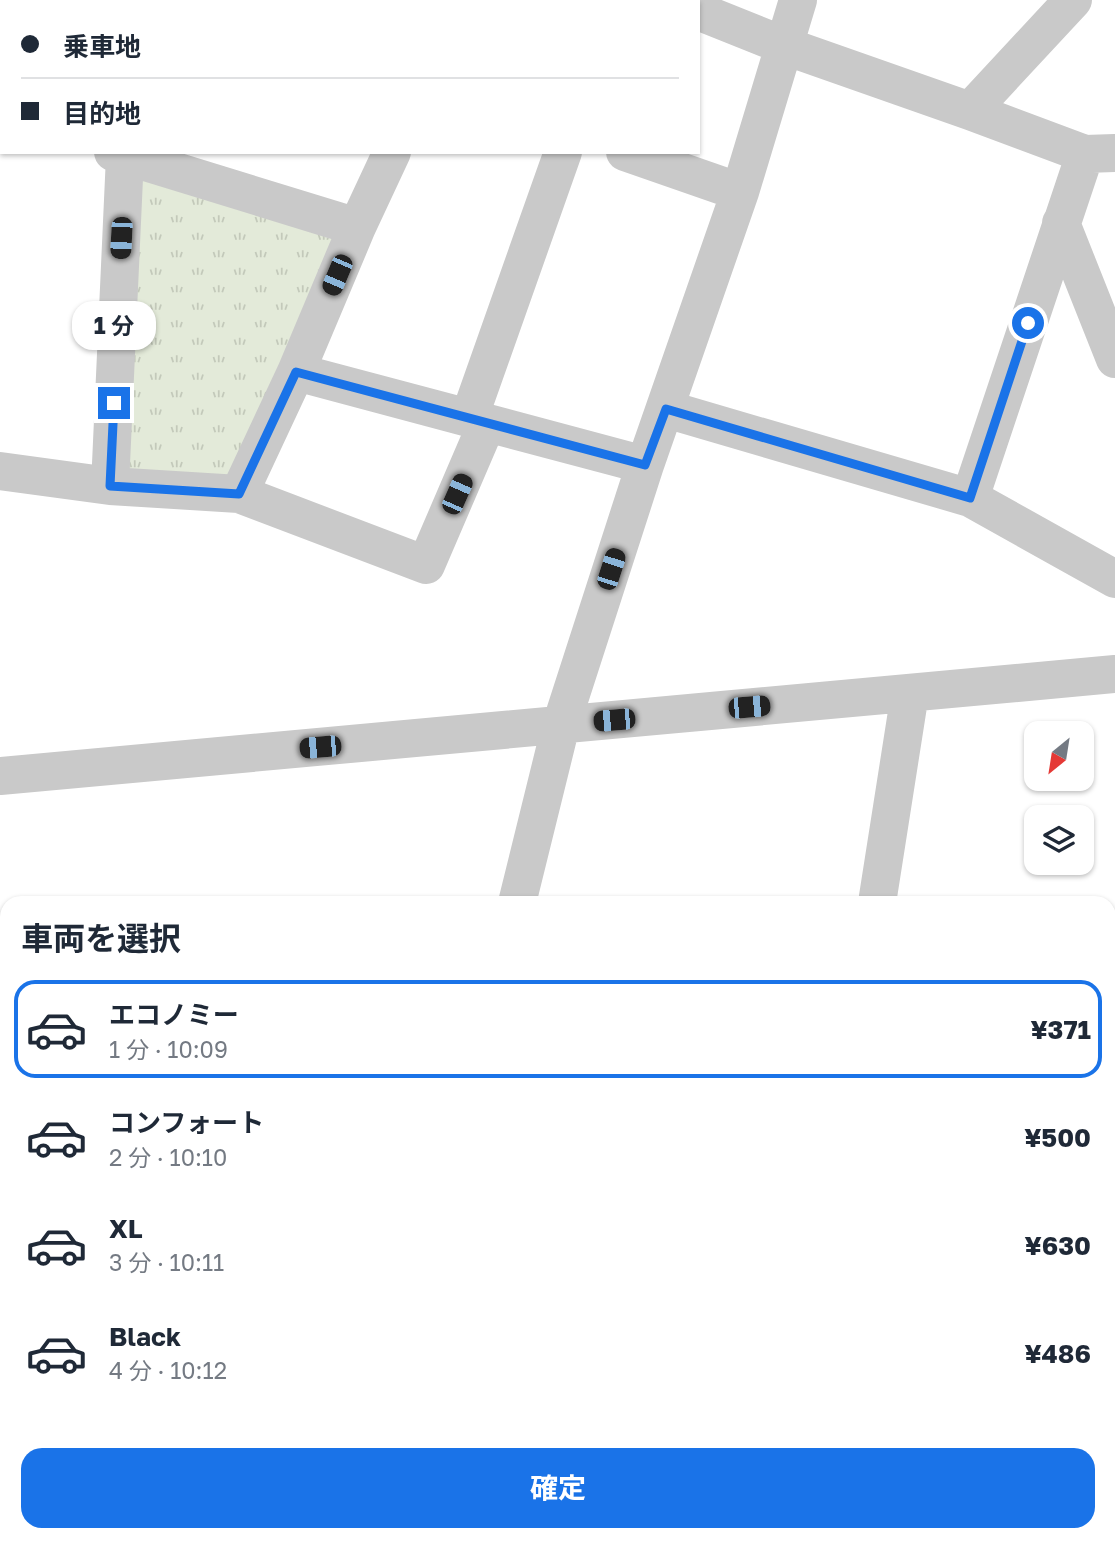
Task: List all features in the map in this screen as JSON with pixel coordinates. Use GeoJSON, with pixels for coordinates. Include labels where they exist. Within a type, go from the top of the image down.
{"type":"FeatureCollection","features":[{"type":"Feature","properties":{"kind":"street"},"geometry":{"type":"LineString","coordinates":[[519,896],[561,725],[645,465],[740,192],[798,0]]}},
{"type":"Feature","properties":{"kind":"street"},"geometry":{"type":"LineString","coordinates":[[970,111],[1073,0]]}},
{"type":"Feature","properties":{"kind":"street"},"geometry":{"type":"LineString","coordinates":[[700,12],[785,46],[1100,154],[1061,223],[970,498]]}},
{"type":"Feature","properties":{"kind":"street"},"geometry":{"type":"LineString","coordinates":[[110,486],[119,154],[180,162],[357,227]]}},
{"type":"Feature","properties":{"kind":"street"},"geometry":{"type":"LineString","coordinates":[[239,494],[296,372],[391,154]]}},
{"type":"Feature","properties":{"kind":"street"},"geometry":{"type":"LineString","coordinates":[[0,471],[110,486],[239,494],[426,565],[478,420],[562,154]]}},
{"type":"Feature","properties":{"kind":"street"},"geometry":{"type":"LineString","coordinates":[[631,154],[740,192]]}},
{"type":"Feature","properties":{"kind":"street"},"geometry":{"type":"LineString","coordinates":[[1061,223],[1115,359]]}},
{"type":"Feature","properties":{"kind":"street"},"geometry":{"type":"LineString","coordinates":[[296,372],[645,465]]}},
{"type":"Feature","properties":{"kind":"street"},"geometry":{"type":"LineString","coordinates":[[666,409],[970,498],[1115,579]]}},
{"type":"Feature","properties":{"kind":"street"},"geometry":{"type":"LineString","coordinates":[[0,776],[1115,674]]}},
{"type":"Feature","properties":{"kind":"street"},"geometry":{"type":"LineString","coordinates":[[878,896],[910,693]]}},
{"type":"Feature","properties":{"kind":"green space"},"geometry":{"type":"Polygon","coordinates":[[[145,171],[340,242],[236,485],[121,472],[135,182],[145,171]]]}},
{"type":"Feature","properties":{"kind":"route"},"geometry":{"type":"LineString","coordinates":[[114,403],[110,486],[239,494],[296,372],[645,465],[666,409],[970,498],[1028,323]]}}]}
